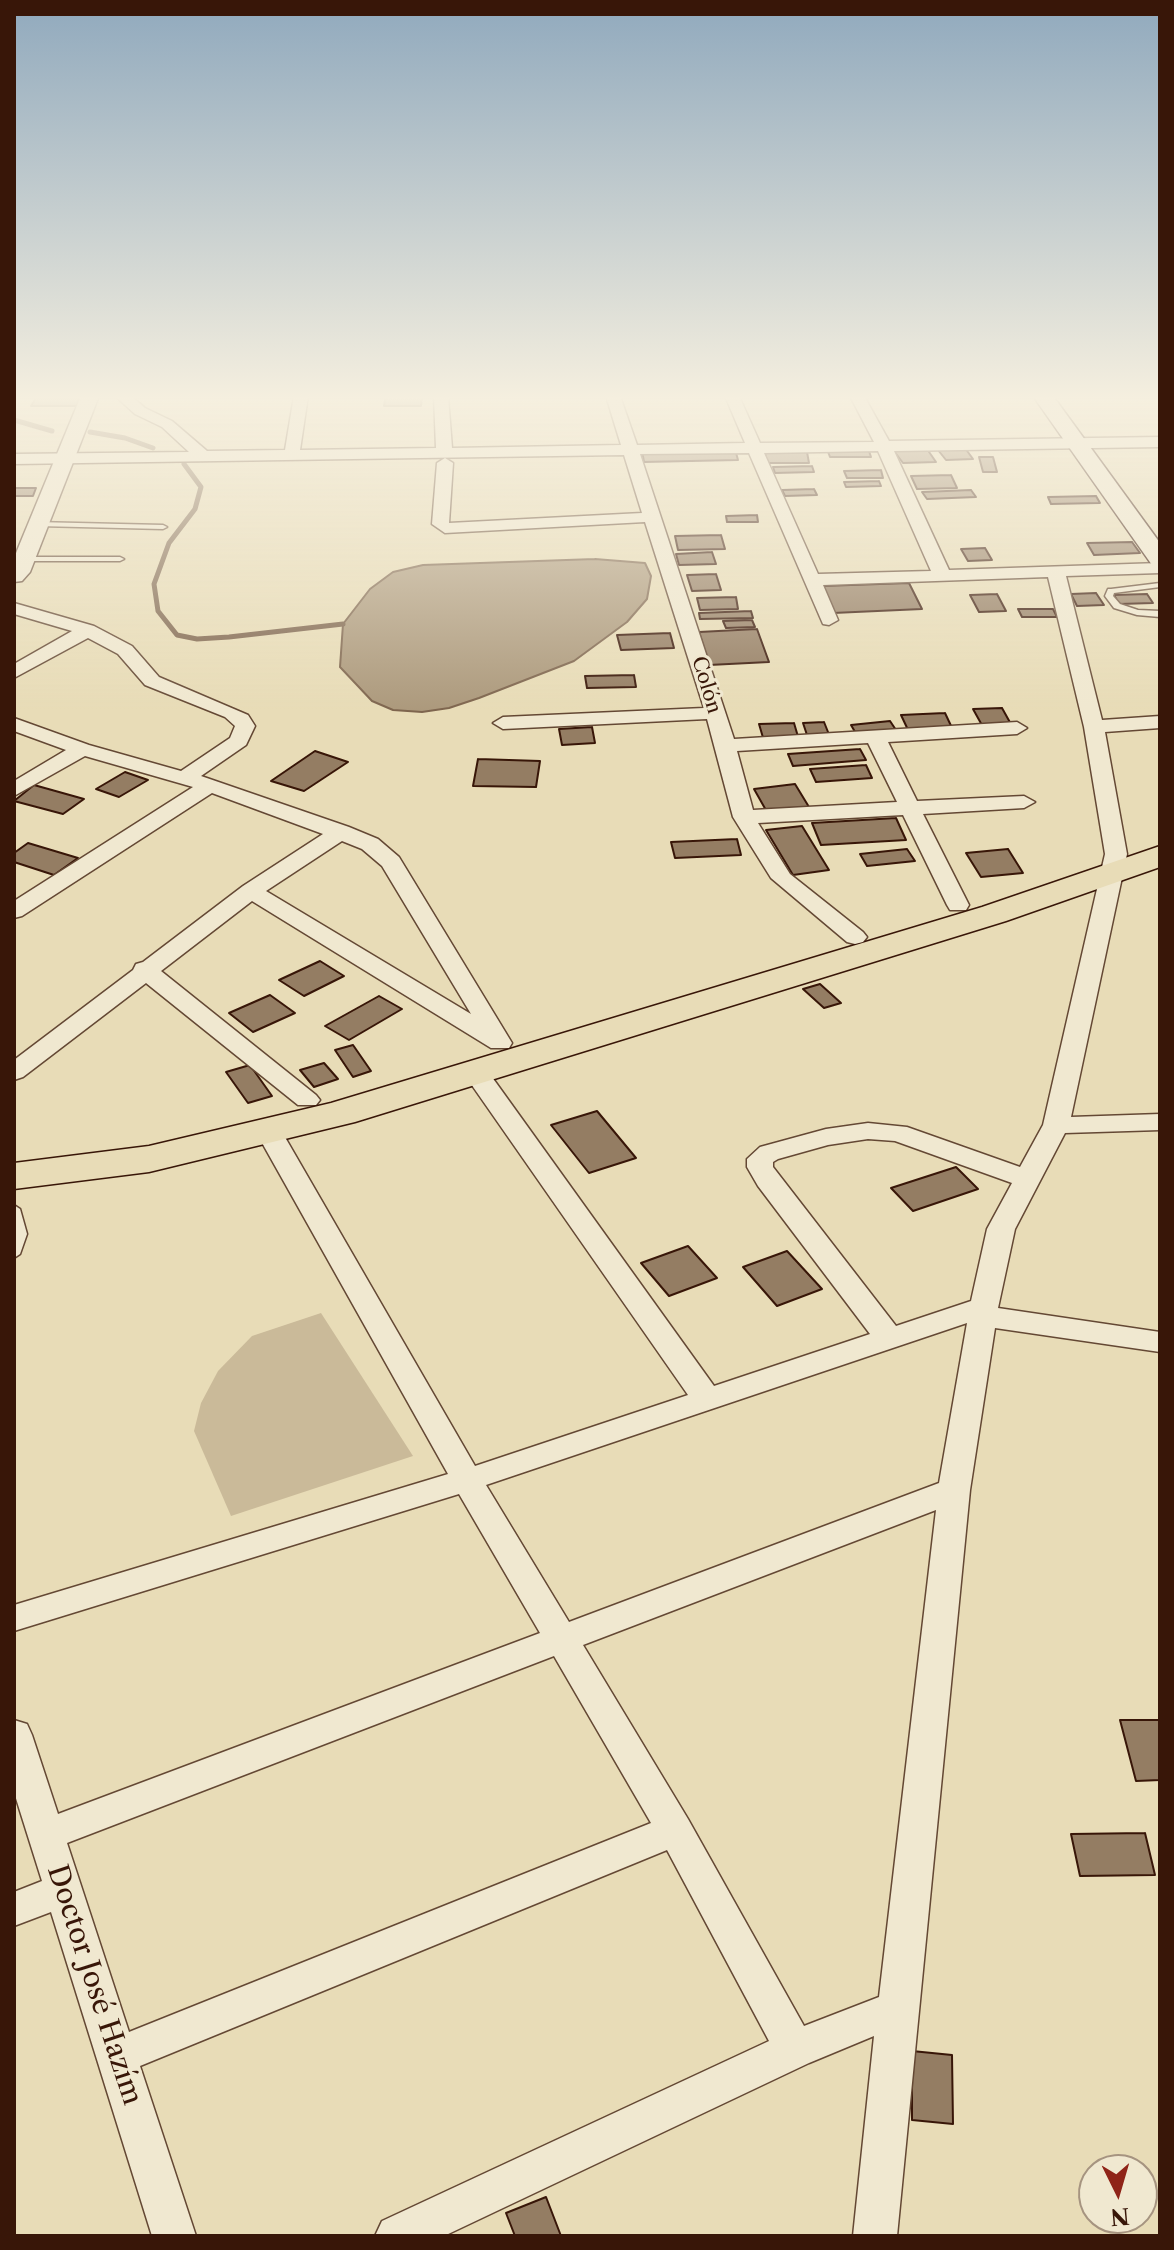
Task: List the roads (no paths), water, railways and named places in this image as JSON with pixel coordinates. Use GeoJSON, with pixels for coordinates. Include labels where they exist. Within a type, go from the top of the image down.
{"type":"FeatureCollection","features":[{"type":"Feature","properties":{"kind":"main road"},"geometry":{"type":"LineString","coordinates":[[1118,501],[1160,560]]}},
{"type":"Feature","properties":{"kind":"main road"},"geometry":{"type":"LineString","coordinates":[[14,1176],[149,1159],[269,1132],[994,914],[1114,864],[1160,838]]}},
{"type":"Feature","properties":{"kind":"main road"},"geometry":{"type":"LineString","coordinates":[[14,1155],[150,1137],[307,1100],[958,905],[1114,864],[1160,856]]}},
{"type":"Feature","properties":{"kind":"street"},"geometry":{"type":"LineString","coordinates":[[19,568],[48,501]]}},
{"type":"Feature","properties":{"kind":"street"},"geometry":{"type":"LineString","coordinates":[[442,501],[440,524],[445,528],[654,517]]}},
{"type":"Feature","properties":{"kind":"street","name":"Colón"},"geometry":{"type":"LineString","coordinates":[[649,501],[726,746],[744,817],[782,878],[855,937]]}},
{"type":"Feature","properties":{"kind":"street"},"geometry":{"type":"LineString","coordinates":[[777,501],[829,620]]}},
{"type":"Feature","properties":{"kind":"street"},"geometry":{"type":"LineString","coordinates":[[909,501],[943,577]]}},
{"type":"Feature","properties":{"kind":"street"},"geometry":{"type":"LineString","coordinates":[[811,580],[1160,568]]}},
{"type":"Feature","properties":{"kind":"street"},"geometry":{"type":"LineString","coordinates":[[875,2236],[954,1490],[983,1311],[1001,1229],[1056,1125],[1114,864],[1094,727],[1056,572]]}},
{"type":"Feature","properties":{"kind":"street"},"geometry":{"type":"LineString","coordinates":[[14,608],[88,630],[125,650],[152,681],[241,719],[245,726],[239,741],[184,778]]}},
{"type":"Feature","properties":{"kind":"street"},"geometry":{"type":"LineString","coordinates":[[14,672],[88,630]]}},
{"type":"Feature","properties":{"kind":"street"},"geometry":{"type":"LineString","coordinates":[[503,723],[715,713]]}},
{"type":"Feature","properties":{"kind":"street"},"geometry":{"type":"LineString","coordinates":[[1094,727],[1160,722]]}},
{"type":"Feature","properties":{"kind":"street"},"geometry":{"type":"LineString","coordinates":[[14,724],[82,749],[210,785],[370,844],[391,862],[500,1043]]}},
{"type":"Feature","properties":{"kind":"street"},"geometry":{"type":"LineString","coordinates":[[726,746],[1017,728]]}},
{"type":"Feature","properties":{"kind":"street"},"geometry":{"type":"LineString","coordinates":[[876,739],[958,905]]}},
{"type":"Feature","properties":{"kind":"street"},"geometry":{"type":"LineString","coordinates":[[14,790],[82,749]]}},
{"type":"Feature","properties":{"kind":"street"},"geometry":{"type":"LineString","coordinates":[[14,911],[210,785]]}},
{"type":"Feature","properties":{"kind":"street"},"geometry":{"type":"LineString","coordinates":[[744,817],[1024,802]]}},
{"type":"Feature","properties":{"kind":"street"},"geometry":{"type":"LineString","coordinates":[[14,1072],[144,969],[251,891],[341,832]]}},
{"type":"Feature","properties":{"kind":"street"},"geometry":{"type":"LineString","coordinates":[[251,891],[500,1043]]}},
{"type":"Feature","properties":{"kind":"street"},"geometry":{"type":"LineString","coordinates":[[144,969],[307,1100]]}},
{"type":"Feature","properties":{"kind":"street"},"geometry":{"type":"LineString","coordinates":[[475,1071],[708,1400]]}},
{"type":"Feature","properties":{"kind":"street"},"geometry":{"type":"LineString","coordinates":[[1056,1125],[1160,1122]]}},
{"type":"Feature","properties":{"kind":"street"},"geometry":{"type":"LineString","coordinates":[[889,1338],[767,1180],[760,1167],[760,1159],[769,1153],[826,1137],[868,1131],[898,1133],[1028,1179]]}},
{"type":"Feature","properties":{"kind":"street"},"geometry":{"type":"LineString","coordinates":[[269,1132],[467,1480],[675,1830],[795,2049]]}},
{"type":"Feature","properties":{"kind":"street"},"geometry":{"type":"LineString","coordinates":[[14,1618],[467,1480],[889,1338],[983,1311],[1160,1342]]}},
{"type":"Feature","properties":{"kind":"street"},"geometry":{"type":"LineString","coordinates":[[45,1835],[954,1490]]}},
{"type":"Feature","properties":{"kind":"street","name":"Doctor José Hazím"},"geometry":{"type":"LineString","coordinates":[[14,1735],[174,2236]]}},
{"type":"Feature","properties":{"kind":"street"},"geometry":{"type":"LineString","coordinates":[[118,2056],[675,1830]]}},
{"type":"Feature","properties":{"kind":"street"},"geometry":{"type":"LineString","coordinates":[[14,1909],[64,1890]]}},
{"type":"Feature","properties":{"kind":"street"},"geometry":{"type":"LineString","coordinates":[[397,2236],[795,2049],[897,2008]]}},
{"type":"Feature","properties":{"kind":"lane"},"geometry":{"type":"LineString","coordinates":[[38,524],[163,527]]}},
{"type":"Feature","properties":{"kind":"lane"},"geometry":{"type":"LineString","coordinates":[[19,568],[120,559]]}},
{"type":"Feature","properties":{"kind":"lane"},"geometry":{"type":"LineString","coordinates":[[1137,569],[1155,585]]}},
{"type":"Feature","properties":{"kind":"lane"},"geometry":{"type":"LineString","coordinates":[[1155,585],[1111,591],[1109,596],[1117,606],[1160,614]]}},
{"type":"Feature","properties":{"kind":"lane"},"geometry":{"type":"LineString","coordinates":[[14,1209],[21,1234],[14,1254]]}},
{"type":"Feature","properties":{"kind":"waterway"},"geometry":{"type":"LineString","coordinates":[[197,501],[195,509],[169,543],[154,584],[158,611],[177,635],[197,639],[229,637],[343,624]]}}]}
